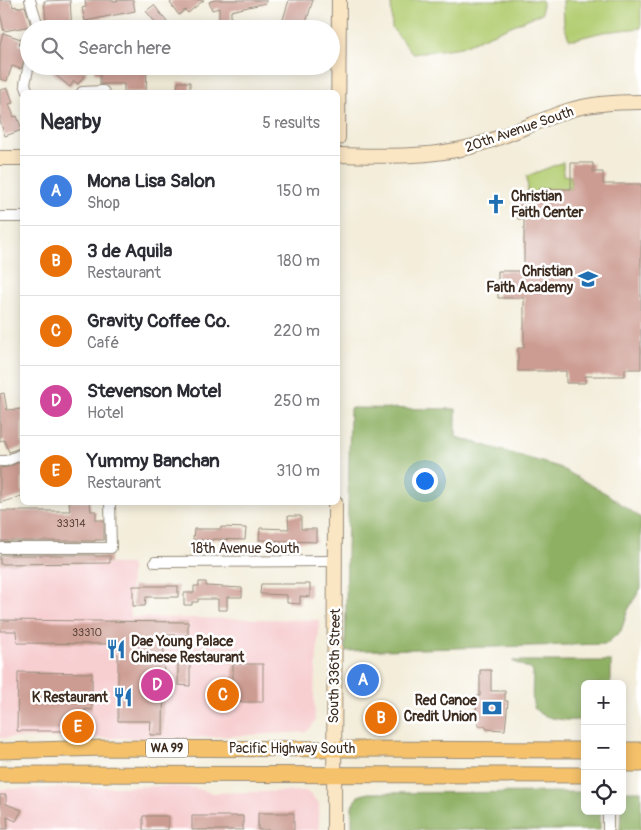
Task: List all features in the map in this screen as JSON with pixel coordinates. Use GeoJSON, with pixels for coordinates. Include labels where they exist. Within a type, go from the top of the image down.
{"type":"FeatureCollection","features":[{"type":"Feature","properties":{"kind":"main road"},"geometry":{"type":"LineString","coordinates":[[339,0],[339,20]]}},
{"type":"Feature","properties":{"kind":"main road"},"geometry":{"type":"LineString","coordinates":[[338,75],[338,90]]}},
{"type":"Feature","properties":{"kind":"main road","name":"20th Avenue South"},"geometry":{"type":"LineString","coordinates":[[340,155],[414,156],[436,154],[490,142],[570,110],[601,103],[641,102]]}},
{"type":"Feature","properties":{"kind":"main road"},"geometry":{"type":"LineString","coordinates":[[0,158],[20,158]]}},
{"type":"Feature","properties":{"kind":"main road","name":"South 336th Street"},"geometry":{"type":"LineString","coordinates":[[334,830],[335,505]]}},
{"type":"Feature","properties":{"kind":"main road","name":"Pacific Highway South"},"geometry":{"type":"LineString","coordinates":[[0,751],[104,748],[581,750]]}},
{"type":"Feature","properties":{"kind":"main road"},"geometry":{"type":"LineString","coordinates":[[626,750],[641,750]]}},
{"type":"Feature","properties":{"kind":"main road"},"geometry":{"type":"LineString","coordinates":[[626,764],[641,764]]}},
{"type":"Feature","properties":{"kind":"main road"},"geometry":{"type":"LineString","coordinates":[[550,774],[581,768]]}},
{"type":"Feature","properties":{"kind":"main road","name":"Pacific Highway South"},"geometry":{"type":"LineString","coordinates":[[0,774],[581,775]]}},
{"type":"Feature","properties":{"kind":"main road"},"geometry":{"type":"LineString","coordinates":[[626,775],[641,775]]}},
{"type":"Feature","properties":{"kind":"street"},"geometry":{"type":"LineString","coordinates":[[30,0],[36,20]]}},
{"type":"Feature","properties":{"kind":"street"},"geometry":{"type":"LineString","coordinates":[[27,75],[25,84],[27,90]]}},
{"type":"Feature","properties":{"kind":"street"},"geometry":{"type":"LineString","coordinates":[[0,217],[20,217]]}},
{"type":"Feature","properties":{"kind":"street"},"geometry":{"type":"LineString","coordinates":[[0,461],[6,461],[20,455]]}},
{"type":"Feature","properties":{"kind":"street"},"geometry":{"type":"LineString","coordinates":[[0,548],[111,548],[110,505]]}},
{"type":"Feature","properties":{"kind":"street","name":"18th Avenue South"},"geometry":{"type":"LineString","coordinates":[[155,562],[335,561]]}},
{"type":"Feature","properties":{"kind":"street"},"geometry":{"type":"LineString","coordinates":[[608,815],[608,830]]}},
{"type":"Feature","properties":{"kind":"shaded area"},"geometry":{"type":"Polygon","coordinates":[[[0,563],[131,564],[130,617],[320,620],[314,690],[315,720],[312,726],[306,732],[193,738],[0,738],[0,563]]]}},
{"type":"Feature","properties":{"kind":"shaded area"},"geometry":{"type":"Polygon","coordinates":[[[173,786],[195,788],[212,793],[306,791],[319,803],[319,830],[0,830],[0,789],[173,786]]]}},
{"type":"Feature","properties":{"kind":"green space"},"geometry":{"type":"Polygon","coordinates":[[[391,0],[542,0],[542,13],[461,47],[413,54],[392,28],[391,0]]]}},
{"type":"Feature","properties":{"kind":"green space"},"geometry":{"type":"Polygon","coordinates":[[[563,0],[641,0],[641,28],[603,32],[569,39],[564,25],[563,0]]]}},
{"type":"Feature","properties":{"kind":"green space"},"geometry":{"type":"Polygon","coordinates":[[[563,162],[563,175],[571,176],[571,189],[539,189],[539,195],[528,195],[527,176],[563,162]]]}},
{"type":"Feature","properties":{"kind":"green space"},"geometry":{"type":"Polygon","coordinates":[[[350,408],[456,409],[456,437],[559,467],[607,494],[641,518],[641,588],[628,610],[621,631],[606,644],[345,651],[350,408]]]}},
{"type":"Feature","properties":{"kind":"green space"},"geometry":{"type":"Polygon","coordinates":[[[512,661],[611,661],[611,680],[581,680],[581,719],[557,719],[543,715],[534,707],[532,695],[533,672],[512,661]]]}},
{"type":"Feature","properties":{"kind":"green space"},"geometry":{"type":"Polygon","coordinates":[[[626,791],[641,791],[641,830],[620,830],[621,815],[626,815],[626,791]]]}},
{"type":"Feature","properties":{"kind":"green space"},"geometry":{"type":"Polygon","coordinates":[[[581,792],[581,815],[600,815],[600,830],[352,830],[352,806],[358,796],[368,793],[581,792]]]}},
{"type":"Feature","properties":{"kind":"building"},"geometry":{"type":"Polygon","coordinates":[[[0,0],[11,0],[13,7],[25,6],[29,20],[20,20],[20,28],[4,31],[0,13],[0,0]]]}},
{"type":"Feature","properties":{"kind":"building"},"geometry":{"type":"Polygon","coordinates":[[[70,0],[71,20],[46,20],[44,1],[70,0]]]}},
{"type":"Feature","properties":{"kind":"building"},"geometry":{"type":"Polygon","coordinates":[[[85,0],[133,0],[135,11],[85,20],[82,8],[86,7],[85,0]]]}},
{"type":"Feature","properties":{"kind":"building"},"geometry":{"type":"Polygon","coordinates":[[[174,0],[204,0],[188,13],[185,10],[179,15],[170,3],[174,0]]]}},
{"type":"Feature","properties":{"kind":"building"},"geometry":{"type":"Polygon","coordinates":[[[215,0],[266,0],[266,3],[231,11],[231,20],[219,20],[219,8],[212,10],[209,2],[215,0]]]}},
{"type":"Feature","properties":{"kind":"building"},"geometry":{"type":"Polygon","coordinates":[[[289,0],[313,0],[307,20],[283,20],[289,0]]]}},
{"type":"Feature","properties":{"kind":"building"},"geometry":{"type":"Polygon","coordinates":[[[154,5],[165,20],[153,20],[146,11],[154,5]]]}},
{"type":"Feature","properties":{"kind":"building"},"geometry":{"type":"Polygon","coordinates":[[[3,33],[20,39],[20,69],[12,66],[7,81],[0,79],[0,44],[3,33]]]}},
{"type":"Feature","properties":{"kind":"building"},"geometry":{"type":"Polygon","coordinates":[[[56,75],[85,75],[78,84],[74,81],[70,87],[56,75]]]}},
{"type":"Feature","properties":{"kind":"building"},"geometry":{"type":"Polygon","coordinates":[[[100,75],[147,75],[146,90],[124,90],[124,84],[100,84],[100,75]]]}},
{"type":"Feature","properties":{"kind":"building"},"geometry":{"type":"Polygon","coordinates":[[[178,82],[190,82],[190,90],[177,90],[178,82]]]}},
{"type":"Feature","properties":{"kind":"building"},"geometry":{"type":"Polygon","coordinates":[[[8,88],[13,103],[9,104],[14,117],[17,116],[20,124],[20,131],[5,136],[0,121],[0,90],[8,88]]]}},
{"type":"Feature","properties":{"kind":"building"},"geometry":{"type":"Polygon","coordinates":[[[571,163],[593,163],[593,172],[603,172],[603,184],[641,184],[641,369],[625,369],[625,376],[585,376],[585,383],[566,383],[566,371],[518,371],[518,348],[524,348],[524,298],[498,298],[498,271],[524,271],[524,219],[518,219],[518,195],[539,195],[539,189],[571,189],[571,163]]]}},
{"type":"Feature","properties":{"kind":"building"},"geometry":{"type":"Polygon","coordinates":[[[4,393],[7,410],[20,409],[20,448],[9,452],[4,440],[0,441],[0,394],[4,393]]]}},
{"type":"Feature","properties":{"kind":"building"},"geometry":{"type":"Polygon","coordinates":[[[20,462],[20,497],[0,503],[0,468],[20,462]]]}},
{"type":"Feature","properties":{"kind":"building"},"geometry":{"type":"Polygon","coordinates":[[[69,505],[90,505],[91,511],[96,511],[96,520],[104,520],[104,540],[0,541],[0,511],[70,511],[69,505]]]}},
{"type":"Feature","properties":{"kind":"building"},"geometry":{"type":"Polygon","coordinates":[[[288,516],[301,516],[301,529],[316,529],[316,542],[259,540],[260,528],[289,529],[288,516]]]}},
{"type":"Feature","properties":{"kind":"building"},"geometry":{"type":"Polygon","coordinates":[[[221,527],[246,528],[245,540],[193,540],[194,529],[221,529],[221,527]]]}},
{"type":"Feature","properties":{"kind":"building"},"geometry":{"type":"Polygon","coordinates":[[[0,555],[110,556],[110,563],[0,564],[0,555]]]}},
{"type":"Feature","properties":{"kind":"building"},"geometry":{"type":"Polygon","coordinates":[[[199,582],[206,582],[206,586],[242,588],[242,597],[227,597],[227,610],[218,610],[218,599],[198,599],[198,602],[192,602],[192,605],[184,605],[184,593],[194,593],[194,586],[199,586],[199,582]]]}},
{"type":"Feature","properties":{"kind":"building"},"geometry":{"type":"Polygon","coordinates":[[[261,584],[310,584],[310,597],[300,596],[300,604],[287,603],[287,595],[260,594],[261,584]]]}},
{"type":"Feature","properties":{"kind":"building"},"geometry":{"type":"Polygon","coordinates":[[[133,586],[178,586],[178,597],[146,597],[145,606],[133,606],[133,586]]]}},
{"type":"Feature","properties":{"kind":"building"},"geometry":{"type":"Polygon","coordinates":[[[0,620],[188,622],[188,635],[164,635],[163,735],[150,735],[151,721],[118,721],[118,654],[110,649],[110,644],[17,643],[16,631],[0,631],[0,620]]]}},
{"type":"Feature","properties":{"kind":"building"},"geometry":{"type":"Polygon","coordinates":[[[178,657],[190,657],[190,686],[178,685],[178,657]]]}},
{"type":"Feature","properties":{"kind":"building"},"geometry":{"type":"Polygon","coordinates":[[[233,664],[263,664],[263,702],[221,702],[221,699],[216,699],[216,690],[221,690],[221,687],[233,687],[233,664]]]}},
{"type":"Feature","properties":{"kind":"building","name":"Red Canoe Credit Union"},"geometry":{"type":"Polygon","coordinates":[[[480,670],[491,670],[491,691],[505,691],[505,701],[508,701],[505,730],[486,729],[486,726],[478,726],[478,714],[476,714],[477,696],[480,696],[480,670]]]}},
{"type":"Feature","properties":{"kind":"building"},"geometry":{"type":"Polygon","coordinates":[[[18,672],[92,673],[92,710],[85,709],[85,731],[17,731],[18,672]]]}},
{"type":"Feature","properties":{"kind":"building"},"geometry":{"type":"Polygon","coordinates":[[[0,795],[6,795],[6,804],[22,810],[16,821],[7,817],[8,829],[0,829],[0,795]]]}},
{"type":"Feature","properties":{"kind":"building"},"geometry":{"type":"Polygon","coordinates":[[[258,813],[294,813],[294,830],[258,830],[258,813]]]}},
{"type":"Feature","properties":{"kind":"building"},"geometry":{"type":"Polygon","coordinates":[[[143,816],[168,816],[168,830],[143,830],[143,816]]]}},
{"type":"Feature","properties":{"kind":"building"},"geometry":{"type":"Polygon","coordinates":[[[192,816],[243,816],[243,830],[192,830],[192,816]]]}},
{"type":"Feature","properties":{"kind":"place","name":"Christian Faith Center"},"geometry":{"type":"Point","coordinates":[496,204]}},
{"type":"Feature","properties":{"kind":"place","name":"Christian Faith Academy"},"geometry":{"type":"Point","coordinates":[588,279]}},
{"type":"Feature","properties":{"kind":"place","name":"Dae Young Palace Chinese Restaurant"},"geometry":{"type":"Point","coordinates":[116,649]}},
{"type":"Feature","properties":{"kind":"place","name":"Mona Lisa Salon"},"geometry":{"type":"Point","coordinates":[363,680]}},
{"type":"Feature","properties":{"kind":"place","name":"Stevenson Motel"},"geometry":{"type":"Point","coordinates":[157,685]}},
{"type":"Feature","properties":{"kind":"place","name":"Gravity Coffee Co."},"geometry":{"type":"Point","coordinates":[223,695]}},
{"type":"Feature","properties":{"kind":"place","name":"K Restaurant"},"geometry":{"type":"Point","coordinates":[123,697]}},
{"type":"Feature","properties":{"kind":"place","name":"Red Canoe Credit Union"},"geometry":{"type":"Point","coordinates":[492,708]}},
{"type":"Feature","properties":{"kind":"place","name":"3 de Aquila"},"geometry":{"type":"Point","coordinates":[381,718]}},
{"type":"Feature","properties":{"kind":"place","name":"Yummy Banchan"},"geometry":{"type":"Point","coordinates":[78,727]}}]}
